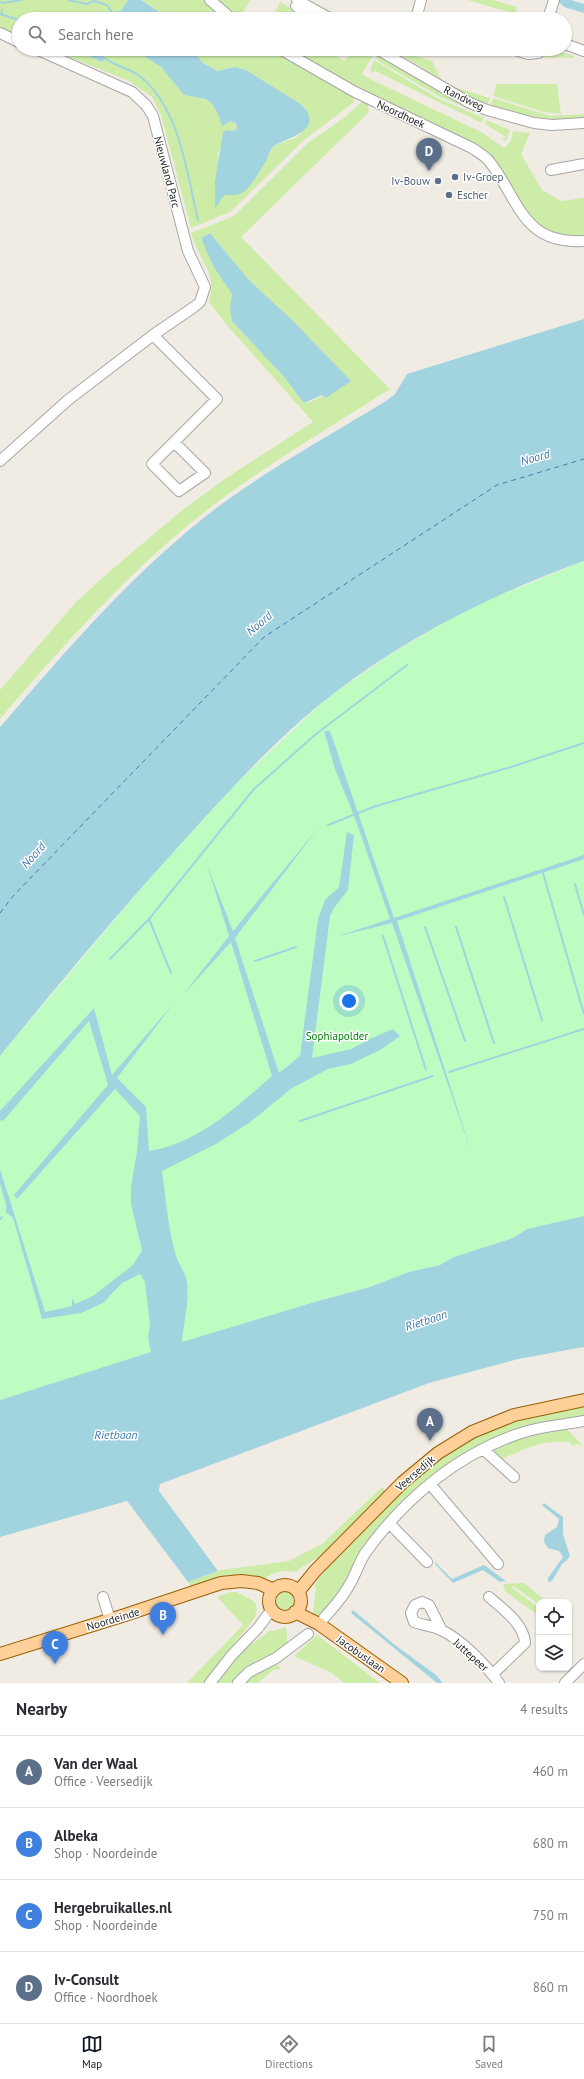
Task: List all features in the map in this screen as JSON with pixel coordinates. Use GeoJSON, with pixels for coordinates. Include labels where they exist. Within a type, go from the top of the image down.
{"type":"FeatureCollection","features":[{"type":"Feature","properties":{"kind":"main road","name":"Veersedijk"},"geometry":{"type":"LineString","coordinates":[[296,1590],[403,1482],[438,1453],[472,1432],[514,1415],[584,1400]]}},
{"type":"Feature","properties":{"kind":"main road","name":"Noordeinde"},"geometry":{"type":"LineString","coordinates":[[0,1654],[110,1620],[221,1583],[241,1581],[258,1583],[272,1593]]}},
{"type":"Feature","properties":{"kind":"main road"},"geometry":{"type":"LineString","coordinates":[[283,1585],[296,1590],[301,1599],[298,1609],[287,1616],[275,1612],[270,1603],[272,1593],[283,1585]]}},
{"type":"Feature","properties":{"kind":"main road","name":"Jacobuslaan"},"geometry":{"type":"LineString","coordinates":[[298,1609],[322,1621],[402,1683]]}},
{"type":"Feature","properties":{"kind":"street"},"geometry":{"type":"LineString","coordinates":[[210,0],[224,12]]}},
{"type":"Feature","properties":{"kind":"street"},"geometry":{"type":"LineString","coordinates":[[296,0],[297,8],[304,12]]}},
{"type":"Feature","properties":{"kind":"street"},"geometry":{"type":"LineString","coordinates":[[296,0],[318,12]]}},
{"type":"Feature","properties":{"kind":"street"},"geometry":{"type":"LineString","coordinates":[[418,12],[421,0]]}},
{"type":"Feature","properties":{"kind":"street"},"geometry":{"type":"LineString","coordinates":[[550,12],[554,1]]}},
{"type":"Feature","properties":{"kind":"street"},"geometry":{"type":"LineString","coordinates":[[0,33],[12,39]]}},
{"type":"Feature","properties":{"kind":"street"},"geometry":{"type":"LineString","coordinates":[[572,47],[584,51]]}},
{"type":"Feature","properties":{"kind":"street","name":"Nieuwland Parc"},"geometry":{"type":"LineString","coordinates":[[0,462],[68,400],[153,335],[200,302],[205,287],[188,251],[153,116],[146,105],[132,92],[52,56]]}},
{"type":"Feature","properties":{"kind":"street","name":"Noordhoek"},"geometry":{"type":"LineString","coordinates":[[292,56],[355,92],[472,148],[488,160],[514,203],[530,224],[550,236],[563,240],[584,241]]}},
{"type":"Feature","properties":{"kind":"street","name":"Randweg"},"geometry":{"type":"LineString","coordinates":[[389,56],[470,103],[487,110],[534,124],[552,125],[584,123]]}},
{"type":"Feature","properties":{"kind":"street"},"geometry":{"type":"LineString","coordinates":[[552,170],[584,164]]}},
{"type":"Feature","properties":{"kind":"street"},"geometry":{"type":"LineString","coordinates":[[153,335],[217,399],[174,442],[152,464],[179,491],[205,473],[174,442]]}},
{"type":"Feature","properties":{"kind":"street"},"geometry":{"type":"LineString","coordinates":[[322,1621],[346,1591],[365,1553],[413,1498],[430,1484],[458,1463],[483,1449],[522,1432],[584,1422]]}},
{"type":"Feature","properties":{"kind":"street"},"geometry":{"type":"LineString","coordinates":[[483,1449],[514,1477]]}},
{"type":"Feature","properties":{"kind":"street"},"geometry":{"type":"LineString","coordinates":[[430,1484],[498,1564]]}},
{"type":"Feature","properties":{"kind":"street"},"geometry":{"type":"LineString","coordinates":[[390,1524],[427,1562]]}},
{"type":"Feature","properties":{"kind":"street"},"geometry":{"type":"LineString","coordinates":[[103,1597],[110,1620]]}},
{"type":"Feature","properties":{"kind":"street"},"geometry":{"type":"LineString","coordinates":[[489,1597],[508,1613],[522,1632],[526,1644],[492,1674]]}},
{"type":"Feature","properties":{"kind":"street"},"geometry":{"type":"LineString","coordinates":[[210,1683],[232,1655],[258,1628],[264,1626],[275,1612]]}},
{"type":"Feature","properties":{"kind":"street","name":"Juttepeer"},"geometry":{"type":"LineString","coordinates":[[441,1630],[461,1644],[492,1674],[499,1683]]}},
{"type":"Feature","properties":{"kind":"street"},"geometry":{"type":"LineString","coordinates":[[238,1683],[249,1672],[276,1658],[308,1634]]}},
{"type":"Feature","properties":{"kind":"street"},"geometry":{"type":"LineString","coordinates":[[565,1683],[584,1664]]}},
{"type":"Feature","properties":{"kind":"green space"},"geometry":{"type":"Polygon","coordinates":[[[0,0],[128,0],[121,11],[118,12],[12,12],[12,34],[0,29],[0,0]]]}},
{"type":"Feature","properties":{"kind":"green space"},"geometry":{"type":"Polygon","coordinates":[[[141,0],[204,0],[217,12],[159,12],[141,0]]]}},
{"type":"Feature","properties":{"kind":"green space"},"geometry":{"type":"Polygon","coordinates":[[[214,0],[250,0],[243,12],[229,12],[214,0]]]}},
{"type":"Feature","properties":{"kind":"green space"},"geometry":{"type":"Polygon","coordinates":[[[468,0],[493,0],[517,7],[516,12],[508,12],[468,0]]]}},
{"type":"Feature","properties":{"kind":"green space"},"geometry":{"type":"Polygon","coordinates":[[[280,2],[297,12],[275,12],[280,2]]]}},
{"type":"Feature","properties":{"kind":"green space"},"geometry":{"type":"Polygon","coordinates":[[[572,55],[574,56],[574,58],[542,57],[572,55]]]}},
{"type":"Feature","properties":{"kind":"green space"},"geometry":{"type":"Polygon","coordinates":[[[67,56],[89,56],[102,62],[100,56],[144,56],[161,67],[184,95],[205,99],[210,102],[216,110],[222,126],[231,121],[237,126],[234,131],[223,132],[222,144],[218,154],[224,195],[234,194],[249,186],[272,149],[280,143],[297,137],[309,123],[306,109],[302,105],[246,70],[235,67],[217,71],[203,63],[198,56],[287,56],[353,95],[354,102],[303,141],[230,212],[191,228],[161,115],[152,97],[129,81],[67,56]]]}},
{"type":"Feature","properties":{"kind":"green space"},"geometry":{"type":"Polygon","coordinates":[[[295,56],[336,56],[345,61],[348,56],[371,56],[372,57],[362,74],[483,133],[504,148],[511,141],[513,131],[530,133],[521,154],[542,190],[561,201],[584,198],[584,238],[550,233],[531,221],[490,158],[295,56]]]}},
{"type":"Feature","properties":{"kind":"green space"},"geometry":{"type":"Polygon","coordinates":[[[377,56],[383,56],[485,112],[484,115],[440,97],[380,62],[376,58],[377,56]]]}},
{"type":"Feature","properties":{"kind":"green space"},"geometry":{"type":"Polygon","coordinates":[[[403,56],[415,56],[432,61],[441,79],[403,56]]]}},
{"type":"Feature","properties":{"kind":"green space"},"geometry":{"type":"Polygon","coordinates":[[[374,60],[439,99],[484,118],[482,123],[375,71],[371,73],[374,60]]]}},
{"type":"Feature","properties":{"kind":"green space"},"geometry":{"type":"Polygon","coordinates":[[[497,84],[557,84],[561,114],[544,112],[493,96],[497,84]]]}},
{"type":"Feature","properties":{"kind":"green space"},"geometry":{"type":"Polygon","coordinates":[[[451,86],[490,98],[488,104],[474,99],[451,86]]]}},
{"type":"Feature","properties":{"kind":"green space"},"geometry":{"type":"Polygon","coordinates":[[[493,98],[551,116],[584,114],[584,117],[559,119],[526,115],[491,105],[493,98]]]}},
{"type":"Feature","properties":{"kind":"green space"},"geometry":{"type":"Polygon","coordinates":[[[364,100],[367,102],[369,112],[241,237],[390,389],[239,486],[166,544],[92,616],[0,719],[0,690],[77,601],[180,512],[226,478],[313,422],[226,324],[209,302],[211,288],[210,278],[191,233],[234,216],[308,143],[345,117],[364,100]],[[210,233],[201,239],[232,294],[230,309],[232,321],[284,377],[304,403],[310,402],[351,381],[292,320],[249,280],[210,233]]]}},
{"type":"Feature","properties":{"kind":"green space"},"geometry":{"type":"Polygon","coordinates":[[[486,120],[510,130],[506,141],[502,140],[506,137],[485,124],[486,120]]]}},
{"type":"Feature","properties":{"kind":"green space","name":"Sophiapolder"},"geometry":{"type":"Polygon","coordinates":[[[584,561],[584,1216],[523,1231],[513,1238],[454,1257],[440,1265],[409,1272],[370,1287],[318,1301],[0,1400],[0,1056],[155,872],[235,785],[333,694],[388,656],[452,618],[484,602],[584,561]]]}},
{"type":"Feature","properties":{"kind":"green space"},"geometry":{"type":"Polygon","coordinates":[[[584,1404],[584,1418],[525,1429],[410,1497],[341,1592],[318,1618],[313,1614],[316,1587],[314,1586],[337,1554],[371,1517],[448,1450],[502,1423],[584,1404]]]}},
{"type":"Feature","properties":{"kind":"green space"},"geometry":{"type":"Polygon","coordinates":[[[566,1428],[583,1446],[577,1444],[572,1446],[570,1442],[550,1442],[534,1446],[500,1460],[492,1453],[491,1449],[527,1433],[566,1428]]]}},
{"type":"Feature","properties":{"kind":"green space"},"geometry":{"type":"Polygon","coordinates":[[[381,1488],[384,1488],[384,1493],[378,1500],[323,1554],[295,1572],[277,1572],[269,1575],[261,1581],[242,1575],[225,1578],[192,1589],[188,1582],[221,1570],[289,1561],[322,1544],[381,1488]]]}},
{"type":"Feature","properties":{"kind":"green space"},"geometry":{"type":"Polygon","coordinates":[[[524,1583],[543,1599],[536,1599],[536,1602],[513,1586],[512,1588],[536,1606],[536,1614],[505,1591],[503,1584],[524,1583]]]}},
{"type":"Feature","properties":{"kind":"green space"},"geometry":{"type":"Polygon","coordinates":[[[285,1591],[292,1594],[295,1601],[292,1608],[285,1611],[278,1608],[275,1601],[278,1594],[285,1591]]]}},
{"type":"Feature","properties":{"kind":"green space"},"geometry":{"type":"Polygon","coordinates":[[[230,1592],[237,1592],[255,1602],[257,1611],[255,1614],[256,1616],[205,1683],[187,1683],[243,1625],[217,1597],[230,1592]]]}},
{"type":"Feature","properties":{"kind":"green space"},"geometry":{"type":"Polygon","coordinates":[[[286,1627],[288,1646],[242,1673],[233,1683],[215,1683],[245,1649],[271,1630],[273,1631],[286,1627]]]}},
{"type":"Feature","properties":{"kind":"green space"},"geometry":{"type":"Polygon","coordinates":[[[317,1635],[380,1683],[344,1683],[332,1673],[294,1656],[317,1635]]]}},
{"type":"Feature","properties":{"kind":"green space"},"geometry":{"type":"Polygon","coordinates":[[[276,1663],[281,1669],[273,1670],[258,1683],[241,1683],[249,1676],[276,1663]]]}},
{"type":"Feature","properties":{"kind":"water"},"geometry":{"type":"Polygon","coordinates":[[[128,0],[141,0],[159,12],[115,12],[121,11],[128,0]]]}},
{"type":"Feature","properties":{"kind":"water"},"geometry":{"type":"Polygon","coordinates":[[[553,0],[571,0],[584,4],[584,13],[564,7],[558,1],[553,0]]]}},
{"type":"Feature","properties":{"kind":"water"},"geometry":{"type":"Polygon","coordinates":[[[89,56],[103,56],[105,59],[102,62],[89,56]]]}},
{"type":"Feature","properties":{"kind":"water"},"geometry":{"type":"Polygon","coordinates":[[[144,56],[198,56],[203,63],[217,71],[235,67],[246,70],[302,105],[308,114],[310,121],[302,132],[273,147],[256,178],[246,190],[240,194],[224,195],[215,209],[215,182],[223,132],[228,130],[234,131],[237,128],[236,124],[231,121],[222,126],[218,114],[212,104],[206,99],[184,95],[161,67],[144,56]]]}},
{"type":"Feature","properties":{"kind":"water"},"geometry":{"type":"Polygon","coordinates":[[[210,233],[249,280],[292,320],[351,381],[326,398],[322,395],[304,403],[284,377],[232,321],[230,309],[232,294],[213,266],[201,238],[210,233]]]}},
{"type":"Feature","properties":{"kind":"water","name":"Noord"},"geometry":{"type":"Polygon","coordinates":[[[584,319],[584,561],[518,587],[485,602],[422,635],[391,653],[362,673],[333,694],[294,726],[240,780],[164,863],[69,972],[0,1056],[0,727],[104,610],[189,530],[219,506],[260,478],[386,401],[395,394],[407,374],[584,319]]]}},
{"type":"Feature","properties":{"kind":"water"},"geometry":{"type":"Polygon","coordinates":[[[324,731],[330,731],[394,918],[584,855],[584,859],[397,921],[473,1157],[392,923],[335,937],[390,919],[356,821],[335,769],[324,731]]]}},
{"type":"Feature","properties":{"kind":"water","name":"Rietbaan"},"geometry":{"type":"Polygon","coordinates":[[[319,827],[235,938],[279,1073],[300,1056],[318,919],[325,900],[339,887],[347,832],[354,835],[348,890],[334,908],[330,916],[312,1058],[351,1049],[393,1029],[400,1036],[380,1050],[351,1064],[328,1069],[292,1088],[249,1123],[216,1144],[162,1171],[173,1246],[186,1278],[188,1294],[182,1342],[370,1287],[409,1272],[440,1265],[454,1257],[513,1238],[527,1229],[584,1216],[584,1347],[518,1359],[429,1383],[160,1484],[159,1491],[218,1571],[188,1582],[127,1501],[0,1537],[0,1400],[151,1352],[148,1338],[150,1325],[145,1282],[140,1274],[122,1283],[103,1303],[81,1313],[42,1319],[13,1218],[6,1212],[6,1204],[0,1184],[0,1169],[45,1312],[72,1306],[72,1297],[75,1304],[93,1296],[133,1265],[142,1250],[131,1204],[131,1187],[137,1151],[140,1116],[115,1089],[17,1199],[14,1195],[108,1085],[89,1021],[3,1121],[0,1120],[0,1111],[94,1008],[112,1075],[173,1004],[117,1078],[146,1107],[149,1151],[167,1147],[184,1140],[200,1132],[230,1112],[272,1076],[231,942],[182,996],[229,936],[207,865],[233,931],[319,827]]]}},
{"type":"Feature","properties":{"kind":"water"},"geometry":{"type":"Polygon","coordinates":[[[544,1503],[563,1517],[563,1534],[570,1556],[562,1564],[552,1581],[548,1582],[548,1578],[563,1557],[559,1551],[548,1548],[544,1542],[545,1535],[557,1527],[559,1519],[542,1505],[544,1503]]]}},
{"type":"Feature","properties":{"kind":"water"},"geometry":{"type":"Polygon","coordinates":[[[435,1562],[452,1579],[484,1565],[506,1581],[500,1582],[483,1570],[453,1583],[435,1564],[435,1562]]]}},
{"type":"Feature","properties":{"kind":"water"},"geometry":{"type":"Polygon","coordinates":[[[353,1610],[395,1645],[436,1675],[443,1683],[437,1683],[351,1613],[353,1610]]]}},
{"type":"Feature","properties":{"kind":"waterway"},"geometry":{"type":"LineString","coordinates":[[0,2],[3,3],[21,0]]}},
{"type":"Feature","properties":{"kind":"waterway"},"geometry":{"type":"LineString","coordinates":[[68,0],[86,4],[94,1],[107,5],[112,12]]}},
{"type":"Feature","properties":{"kind":"waterway"},"geometry":{"type":"LineString","coordinates":[[2,10],[2,15]]}},
{"type":"Feature","properties":{"kind":"waterway"},"geometry":{"type":"LineString","coordinates":[[0,14],[12,18]]}},
{"type":"Feature","properties":{"kind":"waterway"},"geometry":{"type":"LineString","coordinates":[[103,57],[141,77],[154,90],[165,106],[180,143],[198,220]]}},
{"type":"Feature","properties":{"kind":"waterway"},"geometry":{"type":"LineString","coordinates":[[110,959],[149,919],[254,789],[316,734],[407,665]]}},
{"type":"Feature","properties":{"kind":"waterway"},"geometry":{"type":"LineString","coordinates":[[328,825],[376,806],[511,767],[584,743]]}},
{"type":"Feature","properties":{"kind":"waterway"},"geometry":{"type":"LineString","coordinates":[[543,873],[584,1014]]}},
{"type":"Feature","properties":{"kind":"waterway"},"geometry":{"type":"LineString","coordinates":[[575,884],[584,915]]}},
{"type":"Feature","properties":{"kind":"waterway"},"geometry":{"type":"LineString","coordinates":[[504,897],[542,1020]]}},
{"type":"Feature","properties":{"kind":"waterway"},"geometry":{"type":"LineString","coordinates":[[149,919],[171,973]]}},
{"type":"Feature","properties":{"kind":"waterway"},"geometry":{"type":"LineString","coordinates":[[425,927],[465,1041]]}},
{"type":"Feature","properties":{"kind":"waterway"},"geometry":{"type":"LineString","coordinates":[[456,927],[494,1043]]}},
{"type":"Feature","properties":{"kind":"waterway"},"geometry":{"type":"LineString","coordinates":[[383,936],[426,1070]]}},
{"type":"Feature","properties":{"kind":"waterway"},"geometry":{"type":"LineString","coordinates":[[255,961],[296,947]]}},
{"type":"Feature","properties":{"kind":"waterway"},"geometry":{"type":"LineString","coordinates":[[449,1072],[584,1029]]}},
{"type":"Feature","properties":{"kind":"waterway"},"geometry":{"type":"LineString","coordinates":[[300,1121],[433,1076]]}},
{"type":"Feature","properties":{"kind":"ferry route"},"geometry":{"type":"LineString","coordinates":[[0,913],[14,895],[264,637],[497,485],[584,459]]}},
{"type":"Feature","properties":{"kind":"place","name":"Iv-Consult"},"geometry":{"type":"Point","coordinates":[429,171]}},
{"type":"Feature","properties":{"kind":"place","name":"Iv-Groep"},"geometry":{"type":"Point","coordinates":[455,177]}},
{"type":"Feature","properties":{"kind":"place","name":"Iv-Bouw"},"geometry":{"type":"Point","coordinates":[438,181]}},
{"type":"Feature","properties":{"kind":"place","name":"Escher"},"geometry":{"type":"Point","coordinates":[449,195]}},
{"type":"Feature","properties":{"kind":"place","name":"Van der Waal"},"geometry":{"type":"Point","coordinates":[430,1441]}},
{"type":"Feature","properties":{"kind":"place","name":"Albeka"},"geometry":{"type":"Point","coordinates":[163,1635]}},
{"type":"Feature","properties":{"kind":"place","name":"Hergebruikalles.nl"},"geometry":{"type":"Point","coordinates":[55,1664]}}]}
